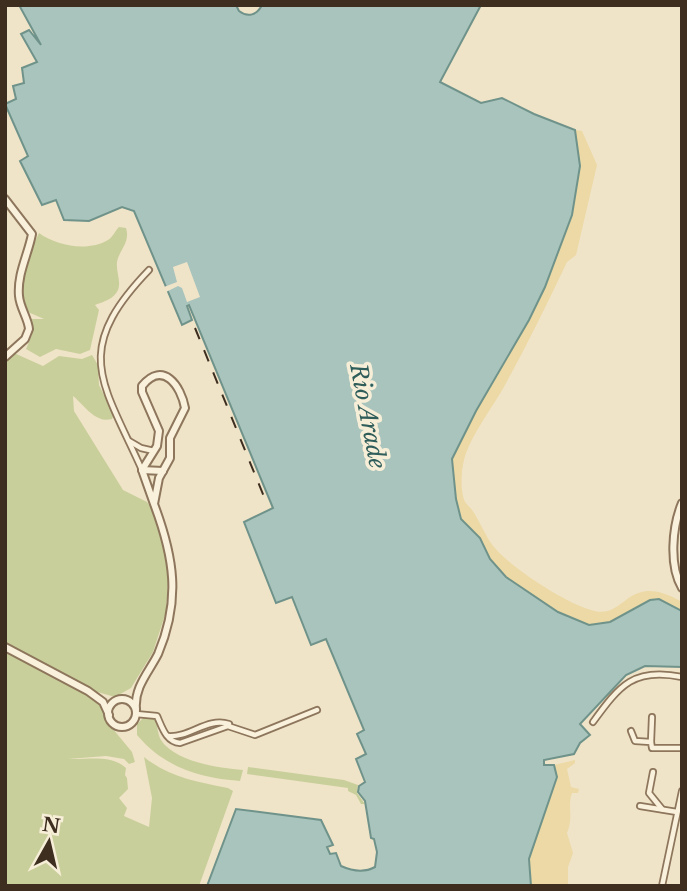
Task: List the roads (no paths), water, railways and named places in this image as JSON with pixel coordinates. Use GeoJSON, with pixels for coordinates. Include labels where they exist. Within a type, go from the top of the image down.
{"type":"FeatureCollection","features":[{"type":"Feature","properties":{"kind":"street"},"geometry":{"type":"LineString","coordinates":[[5,356],[25,339],[29,329],[20,303],[19,289],[32,234],[6,203]]}},
{"type":"Feature","properties":{"kind":"street"},"geometry":{"type":"LineString","coordinates":[[5,647],[88,691],[103,702],[113,723],[123,727],[133,722],[136,696],[157,655],[167,626],[172,591],[172,562],[165,530],[101,375],[100,348],[105,329],[113,315],[149,270]]}},
{"type":"Feature","properties":{"kind":"street"},"geometry":{"type":"LineString","coordinates":[[142,470],[154,451],[159,431],[142,388],[147,380],[166,376],[175,382],[184,408],[170,438],[170,458],[155,491],[154,504]]}},
{"type":"Feature","properties":{"kind":"street"},"geometry":{"type":"LineString","coordinates":[[128,440],[141,448],[154,451]]}},
{"type":"Feature","properties":{"kind":"street"},"geometry":{"type":"LineString","coordinates":[[142,470],[163,471]]}},
{"type":"Feature","properties":{"kind":"street"},"geometry":{"type":"LineString","coordinates":[[682,503],[677,517],[674,569],[682,588]]}},
{"type":"Feature","properties":{"kind":"street"},"geometry":{"type":"LineString","coordinates":[[593,722],[621,688],[639,676],[662,672],[682,677]]}},
{"type":"Feature","properties":{"kind":"street"},"geometry":{"type":"LineString","coordinates":[[109,715],[110,706],[131,694],[145,676]]}},
{"type":"Feature","properties":{"kind":"street"},"geometry":{"type":"LineString","coordinates":[[88,691],[130,702],[136,711],[157,716]]}},
{"type":"Feature","properties":{"kind":"street"},"geometry":{"type":"LineString","coordinates":[[155,709],[167,736],[171,741],[180,743],[234,726],[245,733],[255,735],[317,710]]}},
{"type":"Feature","properties":{"kind":"street"},"geometry":{"type":"LineString","coordinates":[[652,717],[652,748],[682,748]]}},
{"type":"Feature","properties":{"kind":"street"},"geometry":{"type":"LineString","coordinates":[[631,731],[635,741],[651,742]]}},
{"type":"Feature","properties":{"kind":"street"},"geometry":{"type":"LineString","coordinates":[[653,772],[649,793],[662,809]]}},
{"type":"Feature","properties":{"kind":"street"},"geometry":{"type":"LineString","coordinates":[[662,886],[682,790]]}},
{"type":"Feature","properties":{"kind":"street"},"geometry":{"type":"LineString","coordinates":[[640,806],[662,809],[677,815]]}},
{"type":"Feature","properties":{"kind":"water","name":"Rio Arade"},"geometry":{"type":"Polygon","coordinates":[[[19,5],[236,5],[239,11],[249,15],[258,11],[262,5],[481,5],[440,82],[481,103],[502,98],[575,130],[580,166],[572,215],[545,287],[529,320],[476,411],[452,459],[456,499],[461,519],[480,538],[490,559],[506,577],[558,612],[589,625],[610,622],[650,600],[659,599],[682,611],[682,667],[645,666],[626,675],[580,724],[590,735],[580,743],[574,754],[544,760],[544,765],[554,765],[557,777],[529,859],[531,886],[207,886],[236,809],[321,820],[333,845],[327,847],[330,854],[336,853],[341,866],[358,871],[375,867],[377,852],[374,839],[371,838],[365,801],[358,792],[359,786],[365,782],[356,759],[366,754],[357,734],[364,730],[326,639],[311,645],[292,597],[276,603],[244,522],[273,508],[189,305],[187,306],[192,320],[182,325],[134,211],[122,207],[89,221],[64,220],[56,200],[42,205],[20,161],[28,156],[5,104],[16,99],[13,86],[24,83],[22,68],[37,62],[21,34],[29,30],[41,45],[19,5]]]}},
{"type":"Feature","properties":{"kind":"railway"},"geometry":{"type":"LineString","coordinates":[[195,328],[267,504]]}}]}
